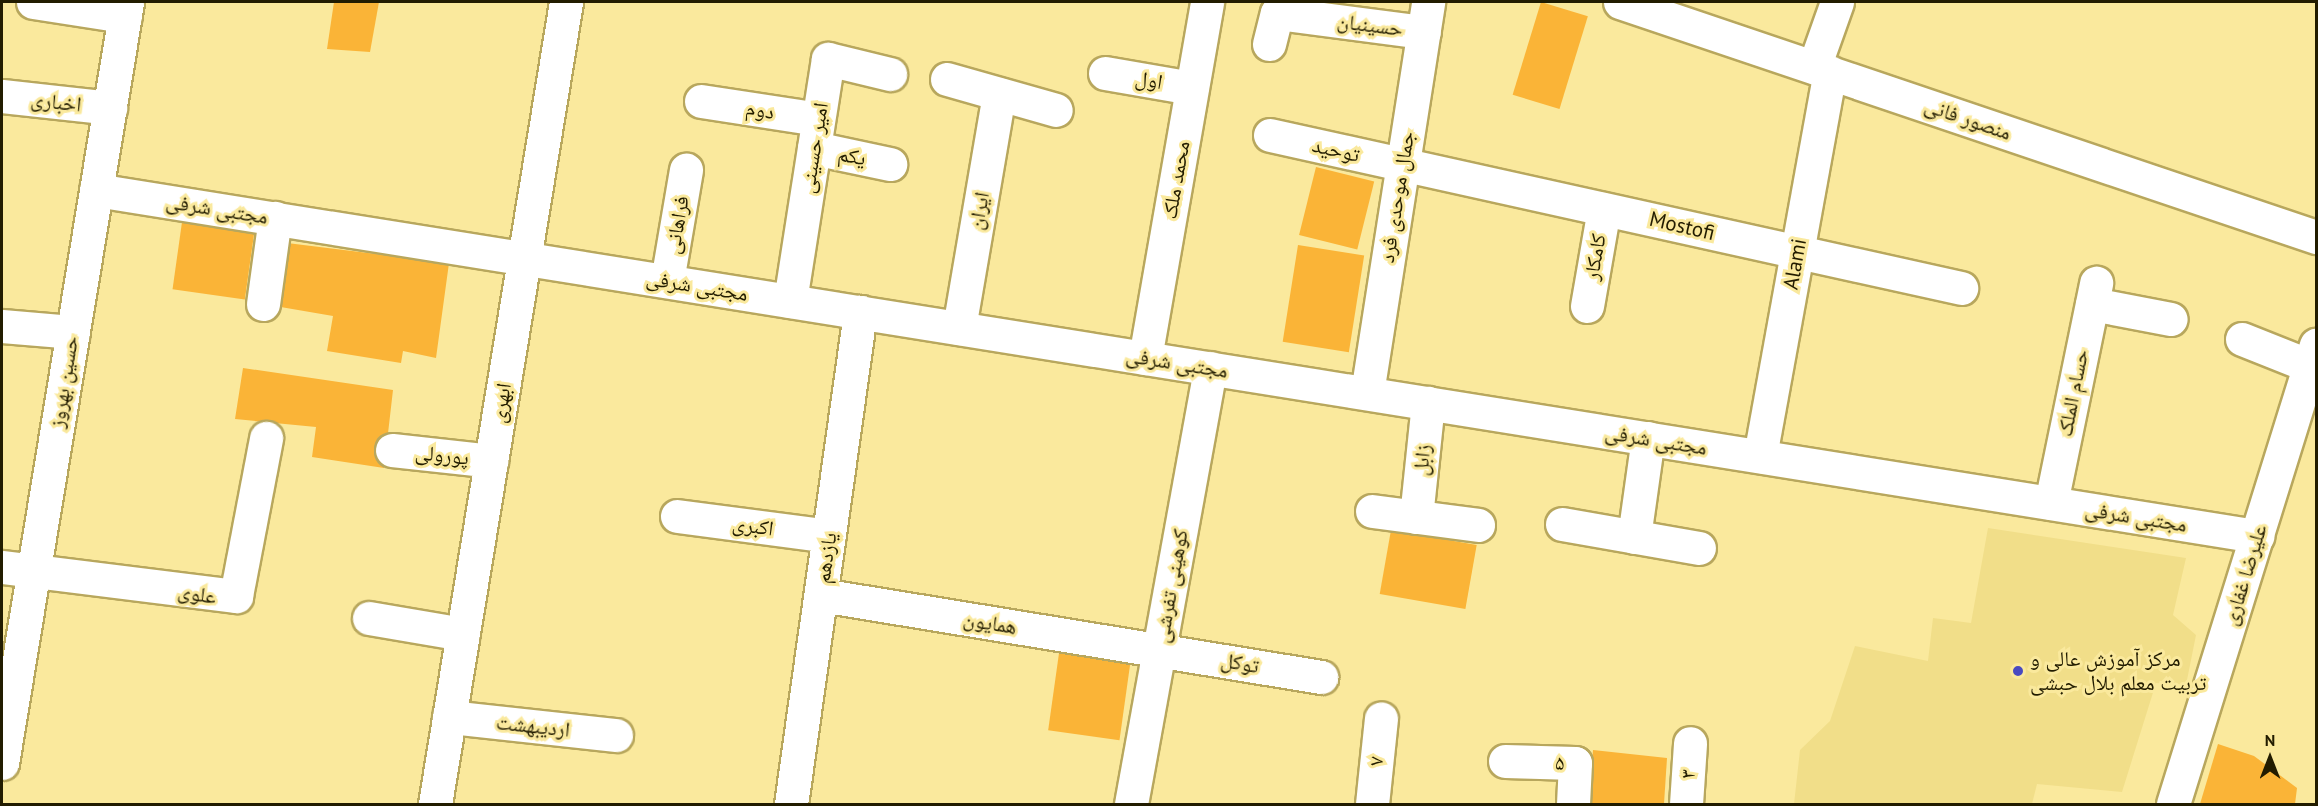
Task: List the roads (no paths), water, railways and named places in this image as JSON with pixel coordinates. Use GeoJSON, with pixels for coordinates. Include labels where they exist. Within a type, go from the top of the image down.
{"type":"FeatureCollection","features":[{"type":"Feature","properties":{"kind":"street"},"geometry":{"type":"LineString","coordinates":[[33,2],[126,8]]}},
{"type":"Feature","properties":{"kind":"street","name":"ابهری"},"geometry":{"type":"LineString","coordinates":[[435,804],[566,2]]}},
{"type":"Feature","properties":{"kind":"street","name":"محمد ملک"},"geometry":{"type":"LineString","coordinates":[[1145,358],[1208,2]]}},
{"type":"Feature","properties":{"kind":"street","name":"منصور فانی"},"geometry":{"type":"LineString","coordinates":[[1620,2],[2316,237]]}},
{"type":"Feature","properties":{"kind":"street","name":"Alami"},"geometry":{"type":"LineString","coordinates":[[1760,456],[1797,252],[1822,70],[1837,2]]}},
{"type":"Feature","properties":{"kind":"street","name":"حسین بهروز"},"geometry":{"type":"LineString","coordinates":[[2,763],[8,685],[33,568],[126,8]]}},
{"type":"Feature","properties":{"kind":"street","name":"حسینیان"},"geometry":{"type":"LineString","coordinates":[[1269,44],[1277,13],[1426,16]]}},
{"type":"Feature","properties":{"kind":"street","name":"جمال موحدی فرد"},"geometry":{"type":"LineString","coordinates":[[1367,393],[1426,16]]}},
{"type":"Feature","properties":{"kind":"street","name":"امیر حسینی"},"geometry":{"type":"LineString","coordinates":[[790,301],[828,59],[890,74]]}},
{"type":"Feature","properties":{"kind":"street","name":"اول"},"geometry":{"type":"LineString","coordinates":[[1105,73],[1192,88]]}},
{"type":"Feature","properties":{"kind":"street"},"geometry":{"type":"LineString","coordinates":[[947,79],[1056,110]]}},
{"type":"Feature","properties":{"kind":"street","name":"ایران"},"geometry":{"type":"LineString","coordinates":[[959,328],[999,94]]}},
{"type":"Feature","properties":{"kind":"street","name":"اخباری"},"geometry":{"type":"LineString","coordinates":[[2,96],[110,108]]}},
{"type":"Feature","properties":{"kind":"street","name":"دوم"},"geometry":{"type":"LineString","coordinates":[[701,101],[816,134]]}},
{"type":"Feature","properties":{"kind":"street","name":"یکم"},"geometry":{"type":"LineString","coordinates":[[816,134],[890,164]]}},
{"type":"Feature","properties":{"kind":"street","name":"توحید"},"geometry":{"type":"LineString","coordinates":[[1270,135],[1402,164]]}},
{"type":"Feature","properties":{"kind":"street","name":"Mostofi"},"geometry":{"type":"LineString","coordinates":[[1402,164],[1961,288]]}},
{"type":"Feature","properties":{"kind":"street","name":"فراهانی"},"geometry":{"type":"LineString","coordinates":[[667,281],[686,170]]}},
{"type":"Feature","properties":{"kind":"street","name":"مجتبی شرفی"},"geometry":{"type":"LineString","coordinates":[[96,190],[2257,536]]}},
{"type":"Feature","properties":{"kind":"street","name":"کامکار"},"geometry":{"type":"LineString","coordinates":[[1587,306],[1604,209]]}},
{"type":"Feature","properties":{"kind":"street"},"geometry":{"type":"LineString","coordinates":[[263,304],[275,218]]}},
{"type":"Feature","properties":{"kind":"street","name":"حسام الملک"},"geometry":{"type":"LineString","coordinates":[[2051,503],[2094,293],[2171,319]]}},
{"type":"Feature","properties":{"kind":"street","name":"یازدهم"},"geometry":{"type":"LineString","coordinates":[[791,804],[860,312]]}},
{"type":"Feature","properties":{"kind":"street"},"geometry":{"type":"LineString","coordinates":[[2,326],[73,332]]}},
{"type":"Feature","properties":{"kind":"street"},"geometry":{"type":"LineString","coordinates":[[2242,339],[2313,355]]}},
{"type":"Feature","properties":{"kind":"street","name":"علیرضا غفاری"},"geometry":{"type":"LineString","coordinates":[[2174,804],[2313,355]]}},
{"type":"Feature","properties":{"kind":"street","name":"کوهینی تفرشی"},"geometry":{"type":"LineString","coordinates":[[1131,804],[1210,368]]}},
{"type":"Feature","properties":{"kind":"street","name":"زابل"},"geometry":{"type":"LineString","coordinates":[[1416,517],[1428,403]]}},
{"type":"Feature","properties":{"kind":"street","name":"علوی"},"geometry":{"type":"LineString","coordinates":[[33,568],[236,596],[266,438]]}},
{"type":"Feature","properties":{"kind":"street"},"geometry":{"type":"LineString","coordinates":[[1634,537],[1648,438]]}},
{"type":"Feature","properties":{"kind":"street","name":"پورولی"},"geometry":{"type":"LineString","coordinates":[[392,450],[492,461]]}},
{"type":"Feature","properties":{"kind":"street"},"geometry":{"type":"LineString","coordinates":[[1372,511],[1478,525]]}},
{"type":"Feature","properties":{"kind":"street","name":"اکبری"},"geometry":{"type":"LineString","coordinates":[[677,516],[829,536]]}},
{"type":"Feature","properties":{"kind":"street"},"geometry":{"type":"LineString","coordinates":[[1562,524],[1699,548]]}},
{"type":"Feature","properties":{"kind":"street"},"geometry":{"type":"LineString","coordinates":[[2,567],[33,568]]}},
{"type":"Feature","properties":{"kind":"street","name":"همایون"},"geometry":{"type":"LineString","coordinates":[[820,595],[1159,650]]}},
{"type":"Feature","properties":{"kind":"street"},"geometry":{"type":"LineString","coordinates":[[369,618],[463,634]]}},
{"type":"Feature","properties":{"kind":"street","name":"توکل"},"geometry":{"type":"LineString","coordinates":[[1159,650],[1321,677]]}},
{"type":"Feature","properties":{"kind":"street","name":"اردیبهشت"},"geometry":{"type":"LineString","coordinates":[[449,717],[616,735]]}},
{"type":"Feature","properties":{"kind":"street","name":"۷"},"geometry":{"type":"LineString","coordinates":[[1372,804],[1381,718]]}},
{"type":"Feature","properties":{"kind":"street","name":"۳"},"geometry":{"type":"LineString","coordinates":[[1686,804],[1690,742]]}},
{"type":"Feature","properties":{"kind":"street","name":"۵"},"geometry":{"type":"LineString","coordinates":[[1505,761],[1575,763],[1573,804]]}},
{"type":"Feature","properties":{"kind":"place","name":"مرکز آموزش عالی و تربیت معلم بلال حبشی"},"geometry":{"type":"Point","coordinates":[2018,671]}}]}
